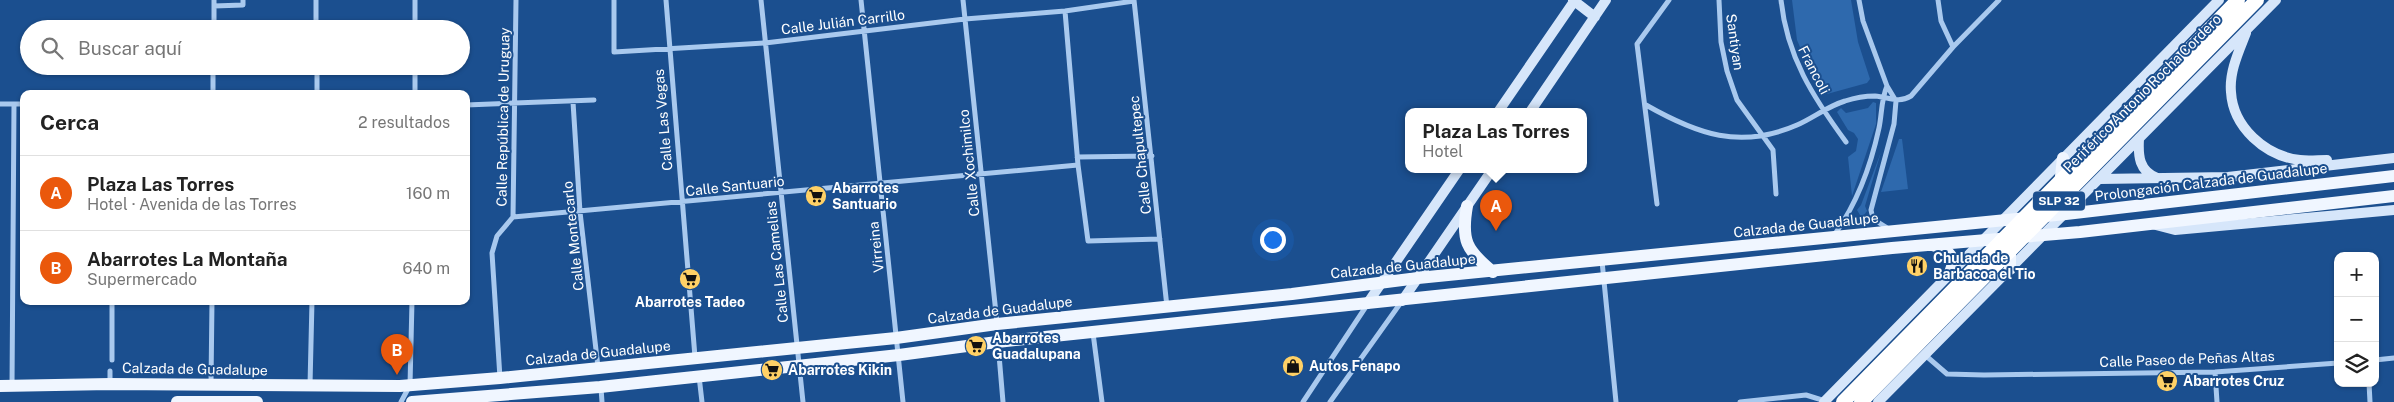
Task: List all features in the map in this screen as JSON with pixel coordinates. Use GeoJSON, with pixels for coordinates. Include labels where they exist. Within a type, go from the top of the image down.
{"type":"FeatureCollection","features":[{"type":"Feature","properties":{"kind":"highway","name":"Periférico Antonio Rocha Cordero"},"geometry":{"type":"LineString","coordinates":[[1843,402],[2238,0]]}},
{"type":"Feature","properties":{"kind":"highway","name":"Periférico Antonio Rocha Cordero"},"geometry":{"type":"LineString","coordinates":[[1861,402],[2257,0]]}},
{"type":"Feature","properties":{"kind":"main road"},"geometry":{"type":"LineString","coordinates":[[1501,108],[1574,0],[1594,17]]}},
{"type":"Feature","properties":{"kind":"main road"},"geometry":{"type":"LineString","coordinates":[[1533,108],[1606,0]]}},
{"type":"Feature","properties":{"kind":"main road"},"geometry":{"type":"LineString","coordinates":[[1825,402],[2219,0]]}},
{"type":"Feature","properties":{"kind":"main road"},"geometry":{"type":"LineString","coordinates":[[1878,402],[2276,0]]}},
{"type":"Feature","properties":{"kind":"main road"},"geometry":{"type":"LineString","coordinates":[[2248,28],[2232,74],[2231,91],[2233,106],[2240,122],[2253,138],[2272,152],[2298,160],[2362,161]]}},
{"type":"Feature","properties":{"kind":"main road"},"geometry":{"type":"LineString","coordinates":[[2096,124],[2090,141],[2093,154],[2103,162],[2109,162],[2122,156]]}},
{"type":"Feature","properties":{"kind":"main road"},"geometry":{"type":"LineString","coordinates":[[2139,139],[2138,154],[2141,165],[2150,175],[2161,179]]}},
{"type":"Feature","properties":{"kind":"main road"},"geometry":{"type":"LineString","coordinates":[[2063,158],[2060,183],[2066,214],[2080,232]]}},
{"type":"Feature","properties":{"kind":"main road"},"geometry":{"type":"LineString","coordinates":[[2100,179],[2228,177],[2394,158]]}},
{"type":"Feature","properties":{"kind":"main road"},"geometry":{"type":"LineString","coordinates":[[1367,304],[1457,173]]}},
{"type":"Feature","properties":{"kind":"main road"},"geometry":{"type":"LineString","coordinates":[[1402,301],[1467,206],[1486,173]]}},
{"type":"Feature","properties":{"kind":"main road","name":"Prolongación Calzada de Guadalupe"},"geometry":{"type":"LineString","coordinates":[[2002,220],[2394,176]]}},
{"type":"Feature","properties":{"kind":"main road"},"geometry":{"type":"LineString","coordinates":[[412,402],[501,399],[800,364],[899,355],[998,342],[1930,245],[2080,232],[2394,196]]}},
{"type":"Feature","properties":{"kind":"main road"},"geometry":{"type":"LineString","coordinates":[[1467,206],[1463,228],[1473,256],[1493,272]]}},
{"type":"Feature","properties":{"kind":"main road"},"geometry":{"type":"LineString","coordinates":[[2149,223],[2175,230],[2394,210]]}},
{"type":"Feature","properties":{"kind":"main road"},"geometry":{"type":"LineString","coordinates":[[2002,220],[2009,238],[2010,269]]}},
{"type":"Feature","properties":{"kind":"main road","name":"Calzada de Guadalupe"},"geometry":{"type":"LineString","coordinates":[[6,386],[110,377],[211,385],[410,385],[500,378],[896,338],[997,324],[1292,294],[1418,278],[2002,220]]}},
{"type":"Feature","properties":{"kind":"main road"},"geometry":{"type":"LineString","coordinates":[[1930,245],[1943,248],[1950,254],[1954,261],[1950,273]]}},
{"type":"Feature","properties":{"kind":"main road"},"geometry":{"type":"LineString","coordinates":[[1950,273],[1961,267],[1968,267],[1979,273],[1983,278],[1984,290],[1976,304]]}},
{"type":"Feature","properties":{"kind":"main road"},"geometry":{"type":"LineString","coordinates":[[1292,294],[1294,311]]}},
{"type":"Feature","properties":{"kind":"main road"},"geometry":{"type":"LineString","coordinates":[[177,402],[257,402]]}},
{"type":"Feature","properties":{"kind":"street"},"geometry":{"type":"LineString","coordinates":[[214,20],[214,3],[243,5],[243,0]]}},
{"type":"Feature","properties":{"kind":"street"},"geometry":{"type":"LineString","coordinates":[[316,0],[316,20]]}},
{"type":"Feature","properties":{"kind":"street"},"geometry":{"type":"LineString","coordinates":[[415,0],[415,20]]}},
{"type":"Feature","properties":{"kind":"street","name":"Calle República de Uruguay"},"geometry":{"type":"LineString","coordinates":[[500,378],[492,253],[497,236],[513,217],[516,0]]}},
{"type":"Feature","properties":{"kind":"street","name":"Calle Julián Carrillo"},"geometry":{"type":"LineString","coordinates":[[614,0],[614,52],[765,43],[965,19],[1065,11],[1134,0]]}},
{"type":"Feature","properties":{"kind":"street","name":"Calle Las Vegas"},"geometry":{"type":"LineString","coordinates":[[666,0],[695,357]]}},
{"type":"Feature","properties":{"kind":"street","name":"Calle Las Camelias"},"geometry":{"type":"LineString","coordinates":[[761,0],[803,402]]}},
{"type":"Feature","properties":{"kind":"street","name":"Virreina"},"geometry":{"type":"LineString","coordinates":[[862,0],[903,402]]}},
{"type":"Feature","properties":{"kind":"street","name":"Calle Xochimilco"},"geometry":{"type":"LineString","coordinates":[[963,0],[997,324]]}},
{"type":"Feature","properties":{"kind":"street","name":"Calle Chapultepec"},"geometry":{"type":"LineString","coordinates":[[1134,0],[1167,307]]}},
{"type":"Feature","properties":{"kind":"street"},"geometry":{"type":"LineString","coordinates":[[1657,204],[1638,44],[1670,0]]}},
{"type":"Feature","properties":{"kind":"street","name":"Santiyan"},"geometry":{"type":"LineString","coordinates":[[1719,0],[1723,58],[1731,86],[1737,100],[1765,136],[1773,150],[1776,194]]}},
{"type":"Feature","properties":{"kind":"street","name":"Francoli"},"geometry":{"type":"LineString","coordinates":[[1781,0],[1790,46],[1803,76],[1824,111],[1846,142]]}},
{"type":"Feature","properties":{"kind":"street"},"geometry":{"type":"LineString","coordinates":[[1859,0],[1863,21],[1887,86],[1896,101],[1887,148],[1870,210],[1873,219],[1894,232]]}},
{"type":"Feature","properties":{"kind":"street"},"geometry":{"type":"LineString","coordinates":[[1938,0],[1941,21],[1953,47]]}},
{"type":"Feature","properties":{"kind":"street"},"geometry":{"type":"LineString","coordinates":[[1646,105],[1666,117],[1714,136],[1748,139],[1793,127],[1845,100],[1865,96],[1882,97],[1896,101],[1911,96],[1953,47],[1999,0]]}},
{"type":"Feature","properties":{"kind":"street"},"geometry":{"type":"LineString","coordinates":[[1065,11],[1077,157],[1088,241],[1160,239]]}},
{"type":"Feature","properties":{"kind":"street"},"geometry":{"type":"LineString","coordinates":[[213,75],[213,90]]}},
{"type":"Feature","properties":{"kind":"street"},"geometry":{"type":"LineString","coordinates":[[316,75],[317,90]]}},
{"type":"Feature","properties":{"kind":"street"},"geometry":{"type":"LineString","coordinates":[[415,75],[415,90]]}},
{"type":"Feature","properties":{"kind":"street"},"geometry":{"type":"LineString","coordinates":[[1832,238],[1856,200],[1874,145],[1882,115],[1882,97],[1887,86]]}},
{"type":"Feature","properties":{"kind":"street"},"geometry":{"type":"LineString","coordinates":[[470,104],[594,100]]}},
{"type":"Feature","properties":{"kind":"street","name":"Calle Montecarlo"},"geometry":{"type":"LineString","coordinates":[[573,102],[580,212],[599,368]]}},
{"type":"Feature","properties":{"kind":"street"},"geometry":{"type":"LineString","coordinates":[[0,104],[20,104]]}},
{"type":"Feature","properties":{"kind":"street"},"geometry":{"type":"LineString","coordinates":[[6,386],[14,104]]}},
{"type":"Feature","properties":{"kind":"street"},"geometry":{"type":"LineString","coordinates":[[1882,115],[1894,117]]}},
{"type":"Feature","properties":{"kind":"street"},"geometry":{"type":"LineString","coordinates":[[1874,145],[1887,148]]}},
{"type":"Feature","properties":{"kind":"street"},"geometry":{"type":"LineString","coordinates":[[1077,157],[1152,156]]}},
{"type":"Feature","properties":{"kind":"street","name":"Calle Santuario"},"geometry":{"type":"LineString","coordinates":[[513,217],[682,203],[1078,165]]}},
{"type":"Feature","properties":{"kind":"street"},"geometry":{"type":"LineString","coordinates":[[1602,261],[1616,402]]}},
{"type":"Feature","properties":{"kind":"street"},"geometry":{"type":"LineString","coordinates":[[1330,402],[1402,301]]}},
{"type":"Feature","properties":{"kind":"street"},"geometry":{"type":"LineString","coordinates":[[1303,402],[1367,304]]}},
{"type":"Feature","properties":{"kind":"street"},"geometry":{"type":"LineString","coordinates":[[112,305],[112,360]]}},
{"type":"Feature","properties":{"kind":"street"},"geometry":{"type":"LineString","coordinates":[[211,385],[212,305]]}},
{"type":"Feature","properties":{"kind":"street"},"geometry":{"type":"LineString","coordinates":[[310,385],[312,305]]}},
{"type":"Feature","properties":{"kind":"street"},"geometry":{"type":"LineString","coordinates":[[401,402],[410,385],[412,305]]}},
{"type":"Feature","properties":{"kind":"street"},"geometry":{"type":"LineString","coordinates":[[1093,332],[1102,402]]}},
{"type":"Feature","properties":{"kind":"street"},"geometry":{"type":"LineString","coordinates":[[998,342],[1003,402]]}},
{"type":"Feature","properties":{"kind":"street","name":"Calle Paseo de Peñas Altas"},"geometry":{"type":"LineString","coordinates":[[1924,354],[1947,374],[2215,372],[2334,363]]}},
{"type":"Feature","properties":{"kind":"street"},"geometry":{"type":"LineString","coordinates":[[2379,360],[2394,358]]}},
{"type":"Feature","properties":{"kind":"street"},"geometry":{"type":"LineString","coordinates":[[2215,372],[2217,402]]}},
{"type":"Feature","properties":{"kind":"street"},"geometry":{"type":"LineString","coordinates":[[699,376],[702,402]]}},
{"type":"Feature","properties":{"kind":"street"},"geometry":{"type":"LineString","coordinates":[[600,387],[602,402]]}},
{"type":"Feature","properties":{"kind":"street"},"geometry":{"type":"LineString","coordinates":[[2370,387],[2370,402]]}},
{"type":"Feature","properties":{"kind":"street"},"geometry":{"type":"LineString","coordinates":[[1740,402],[1806,395],[1825,402]]}},
{"type":"Feature","properties":{"kind":"shaded area"},"geometry":{"type":"Polygon","coordinates":[[[1792,0],[1851,0],[1858,42],[1870,79],[1867,83],[1827,94],[1819,91],[1797,40],[1792,0]]]}},
{"type":"Feature","properties":{"kind":"shaded area"},"geometry":{"type":"Polygon","coordinates":[[[1873,102],[1876,103],[1876,124],[1852,196],[1848,157],[1856,151],[1858,139],[1854,133],[1848,130],[1837,112],[1841,108],[1846,113],[1868,108],[1873,102]]]}},
{"type":"Feature","properties":{"kind":"shaded area"},"geometry":{"type":"Polygon","coordinates":[[[1899,139],[1902,139],[1908,189],[1881,192],[1899,139]]]}},
{"type":"Feature","properties":{"kind":"shaded area"},"geometry":{"type":"Polygon","coordinates":[[[1881,152],[1865,206],[1867,211],[1864,215],[1860,215],[1857,210],[1861,205],[1881,152]]]}},
{"type":"Feature","properties":{"kind":"place","name":"Abarrotes Santuario"},"geometry":{"type":"Point","coordinates":[816,196]}},
{"type":"Feature","properties":{"kind":"place","name":"Plaza Las Torres"},"geometry":{"type":"Point","coordinates":[1496,231]}},
{"type":"Feature","properties":{"kind":"place","name":"Chulada de Barbacoa el Tio"},"geometry":{"type":"Point","coordinates":[1917,266]}},
{"type":"Feature","properties":{"kind":"place","name":"Abarrotes Tadeo"},"geometry":{"type":"Point","coordinates":[690,279]}},
{"type":"Feature","properties":{"kind":"place","name":"Abarrotes Guadalupana"},"geometry":{"type":"Point","coordinates":[976,346]}},
{"type":"Feature","properties":{"kind":"place","name":"Autos Fenapo"},"geometry":{"type":"Point","coordinates":[1293,366]}},
{"type":"Feature","properties":{"kind":"place","name":"Abarrotes Kikin"},"geometry":{"type":"Point","coordinates":[772,370]}},
{"type":"Feature","properties":{"kind":"place","name":"Abarrotes La Montaña"},"geometry":{"type":"Point","coordinates":[397,375]}},
{"type":"Feature","properties":{"kind":"place","name":"Abarrotes Cruz"},"geometry":{"type":"Point","coordinates":[2167,381]}}]}
